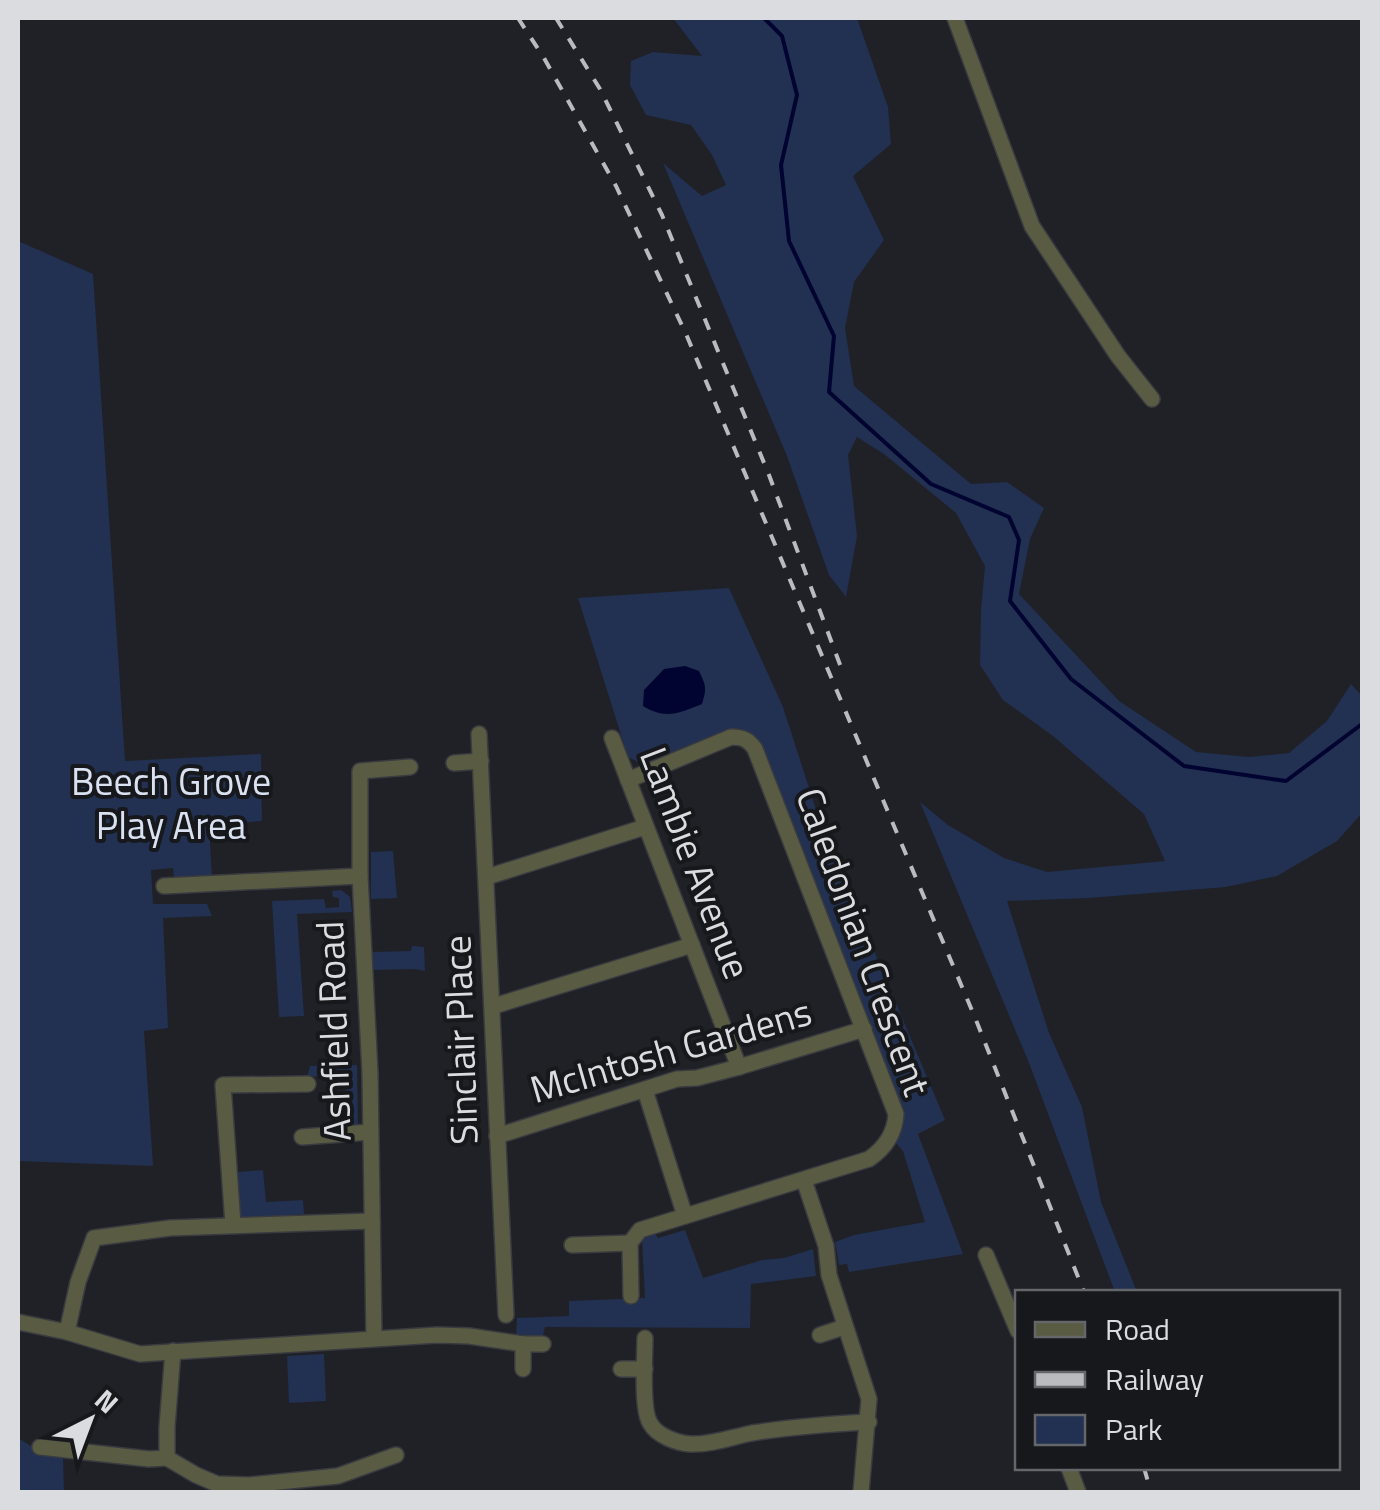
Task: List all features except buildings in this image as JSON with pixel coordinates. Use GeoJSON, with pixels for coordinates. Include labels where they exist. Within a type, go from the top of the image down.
{"type":"FeatureCollection","features":[{"type":"Feature","properties":{"kind":"street"},"geometry":{"type":"LineString","coordinates":[[955,18],[1032,226],[1118,356],[1152,399]]}},
{"type":"Feature","properties":{"kind":"street","name":"Sinclair Place"},"geometry":{"type":"LineString","coordinates":[[480,734],[506,1315]]}},
{"type":"Feature","properties":{"kind":"street","name":"Caledonian Crescent"},"geometry":{"type":"LineString","coordinates":[[572,1245],[630,1243],[640,1230],[869,1159],[891,1134],[896,1114],[751,744],[731,737],[628,780]]}},
{"type":"Feature","properties":{"kind":"street","name":"Lambie Avenue"},"geometry":{"type":"LineString","coordinates":[[612,738],[739,1067]]}},
{"type":"Feature","properties":{"kind":"street"},"geometry":{"type":"LineString","coordinates":[[454,763],[480,762]]}},
{"type":"Feature","properties":{"kind":"street","name":"Ashfield Road"},"geometry":{"type":"LineString","coordinates":[[374,1338],[360,771],[410,767]]}},
{"type":"Feature","properties":{"kind":"street"},"geometry":{"type":"LineString","coordinates":[[487,877],[645,827]]}},
{"type":"Feature","properties":{"kind":"street"},"geometry":{"type":"LineString","coordinates":[[164,886],[360,876]]}},
{"type":"Feature","properties":{"kind":"street"},"geometry":{"type":"LineString","coordinates":[[494,1006],[692,945]]}},
{"type":"Feature","properties":{"kind":"street","name":"McIntosh Gardens"},"geometry":{"type":"LineString","coordinates":[[497,1136],[677,1079],[739,1067],[864,1029]]}},
{"type":"Feature","properties":{"kind":"street"},"geometry":{"type":"LineString","coordinates":[[233,1224],[223,1085],[308,1084]]}},
{"type":"Feature","properties":{"kind":"street"},"geometry":{"type":"LineString","coordinates":[[645,1090],[685,1216]]}},
{"type":"Feature","properties":{"kind":"street"},"geometry":{"type":"LineString","coordinates":[[302,1137],[370,1132]]}},
{"type":"Feature","properties":{"kind":"street"},"geometry":{"type":"LineString","coordinates":[[804,1180],[826,1246],[829,1276],[869,1399],[862,1492]]}},
{"type":"Feature","properties":{"kind":"street"},"geometry":{"type":"LineString","coordinates":[[67,1332],[78,1282],[94,1238],[233,1224],[372,1221]]}},
{"type":"Feature","properties":{"kind":"street"},"geometry":{"type":"LineString","coordinates":[[630,1243],[631,1296]]}},
{"type":"Feature","properties":{"kind":"street"},"geometry":{"type":"LineString","coordinates":[[986,1255],[1015,1324]]}},
{"type":"Feature","properties":{"kind":"street"},"geometry":{"type":"LineString","coordinates":[[18,1322],[140,1354],[454,1336],[543,1344]]}},
{"type":"Feature","properties":{"kind":"street"},"geometry":{"type":"LineString","coordinates":[[820,1335],[844,1326]]}},
{"type":"Feature","properties":{"kind":"street"},"geometry":{"type":"LineString","coordinates":[[645,1338],[646,1410],[650,1424],[678,1442],[693,1444],[802,1427],[868,1422]]}},
{"type":"Feature","properties":{"kind":"street"},"geometry":{"type":"LineString","coordinates":[[523,1344],[523,1370]]}},
{"type":"Feature","properties":{"kind":"street"},"geometry":{"type":"LineString","coordinates":[[168,1458],[173,1351]]}},
{"type":"Feature","properties":{"kind":"street"},"geometry":{"type":"LineString","coordinates":[[621,1369],[645,1369]]}},
{"type":"Feature","properties":{"kind":"street"},"geometry":{"type":"LineString","coordinates":[[40,1447],[168,1458],[217,1484],[249,1485],[338,1476],[396,1454]]}},
{"type":"Feature","properties":{"kind":"green space"},"geometry":{"type":"Polygon","coordinates":[[[673,18],[857,18],[888,107],[891,144],[853,176],[884,240],[854,282],[845,328],[854,386],[971,484],[1007,482],[1044,508],[1030,539],[1019,594],[1119,701],[1196,752],[1249,757],[1289,753],[1327,721],[1351,684],[1362,696],[1362,813],[1337,841],[1277,876],[1226,887],[1007,901],[1049,1033],[1082,1107],[1101,1202],[1136,1290],[1114,1290],[1029,1063],[920,802],[948,825],[1004,858],[1047,872],[1165,861],[1144,814],[1053,736],[1003,700],[980,665],[985,566],[956,513],[857,437],[848,455],[857,536],[846,597],[829,575],[787,456],[663,163],[702,196],[726,185],[712,155],[691,125],[646,115],[630,85],[631,61],[653,52],[702,56],[673,18]]]}},
{"type":"Feature","properties":{"kind":"green space","name":"Beech Grove Play Area"},"geometry":{"type":"Polygon","coordinates":[[[18,241],[93,274],[125,761],[261,754],[262,821],[209,825],[212,877],[174,878],[173,868],[151,870],[153,904],[207,904],[212,916],[163,918],[168,1028],[144,1031],[153,1166],[18,1161],[18,241]]]}},
{"type":"Feature","properties":{"kind":"green space"},"geometry":{"type":"Polygon","coordinates":[[[729,588],[783,707],[820,822],[945,1120],[918,1134],[963,1254],[849,1272],[847,1264],[839,1265],[835,1242],[925,1222],[903,1151],[895,1142],[900,1106],[896,1094],[757,738],[739,730],[642,767],[628,757],[578,598],[729,588]]]}},
{"type":"Feature","properties":{"kind":"green space"},"geometry":{"type":"Polygon","coordinates":[[[393,851],[397,898],[371,899],[371,852],[393,851]]]}},
{"type":"Feature","properties":{"kind":"green space"},"geometry":{"type":"Polygon","coordinates":[[[341,890],[350,897],[352,912],[297,914],[304,1016],[279,1017],[272,901],[324,899],[326,908],[339,907],[339,898],[333,897],[332,891],[341,890]]]}},
{"type":"Feature","properties":{"kind":"green space"},"geometry":{"type":"Polygon","coordinates":[[[412,946],[424,947],[425,971],[373,970],[373,952],[411,951],[412,946]]]}},
{"type":"Feature","properties":{"kind":"green space"},"geometry":{"type":"Polygon","coordinates":[[[357,1065],[358,1126],[347,1127],[345,1075],[307,1077],[310,1066],[357,1065]]]}},
{"type":"Feature","properties":{"kind":"green space"},"geometry":{"type":"Polygon","coordinates":[[[263,1170],[266,1202],[303,1200],[304,1214],[241,1218],[238,1172],[263,1170]]]}},
{"type":"Feature","properties":{"kind":"green space"},"geometry":{"type":"Polygon","coordinates":[[[685,1230],[703,1278],[813,1249],[816,1276],[751,1284],[750,1328],[545,1327],[543,1335],[516,1336],[517,1318],[569,1316],[569,1301],[645,1298],[642,1239],[655,1233],[658,1238],[685,1230]]]}},
{"type":"Feature","properties":{"kind":"green space"},"geometry":{"type":"Polygon","coordinates":[[[324,1354],[326,1401],[289,1403],[287,1356],[324,1354]]]}},
{"type":"Feature","properties":{"kind":"green space"},"geometry":{"type":"Polygon","coordinates":[[[18,1438],[39,1451],[63,1457],[64,1492],[18,1492],[18,1438]]]}},
{"type":"Feature","properties":{"kind":"shaded area"},"geometry":{"type":"Polygon","coordinates":[[[685,666],[699,671],[705,690],[702,704],[666,714],[643,706],[644,690],[664,669],[685,666]]]}},
{"type":"Feature","properties":{"kind":"waterway"},"geometry":{"type":"LineString","coordinates":[[764,18],[782,36],[797,95],[781,165],[789,241],[834,336],[829,392],[931,484],[1009,517],[1019,540],[1010,601],[1071,679],[1184,766],[1286,781],[1362,724]]}},
{"type":"Feature","properties":{"kind":"railway"},"geometry":{"type":"LineString","coordinates":[[518,18],[616,186],[686,334],[976,1020],[1083,1290]]}},
{"type":"Feature","properties":{"kind":"railway"},"geometry":{"type":"LineString","coordinates":[[556,18],[600,89],[662,215],[769,475],[842,670]]}},
{"type":"Feature","properties":{"kind":"railway"},"geometry":{"type":"LineString","coordinates":[[1145,1470],[1151,1492]]}}]}
